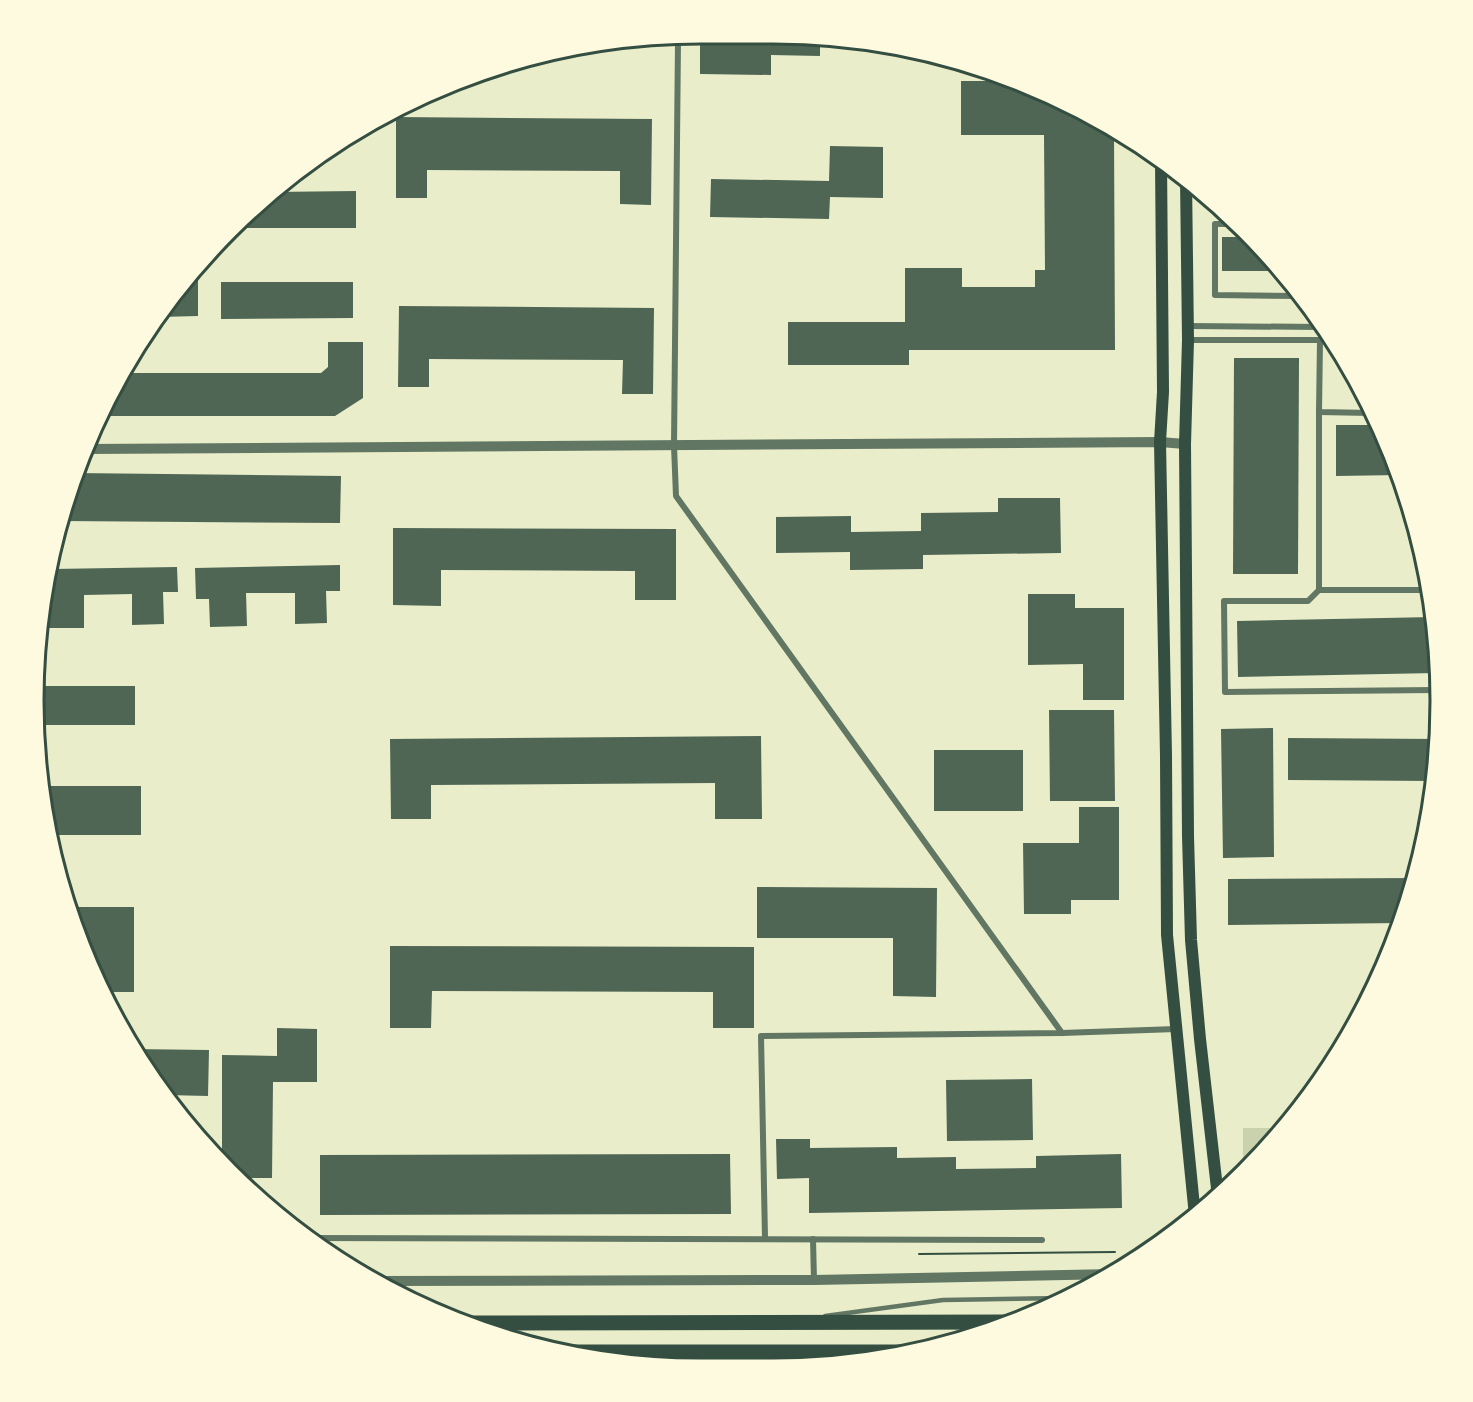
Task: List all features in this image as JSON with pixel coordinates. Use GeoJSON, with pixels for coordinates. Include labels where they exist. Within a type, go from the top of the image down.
{"type":"FeatureCollection","features":[{"type":"Feature","properties":{"kind":"highway"},"geometry":{"type":"LineString","coordinates":[[487,1323],[988,1322]]}},
{"type":"Feature","properties":{"kind":"highway"},"geometry":{"type":"LineString","coordinates":[[609,1352],[864,1352]]}},
{"type":"Feature","properties":{"kind":"main road"},"geometry":{"type":"LineString","coordinates":[[1161,171],[1163,392],[1160,442],[1167,935],[1194,1205]]}},
{"type":"Feature","properties":{"kind":"main road"},"geometry":{"type":"LineString","coordinates":[[1186,191],[1188,340],[1185,444],[1191,940],[1217,1185]]}},
{"type":"Feature","properties":{"kind":"street"},"geometry":{"type":"LineString","coordinates":[[678,45],[674,446],[676,496],[1062,1033]]}},
{"type":"Feature","properties":{"kind":"street"},"geometry":{"type":"LineString","coordinates":[[1224,224],[1215,224],[1215,295],[1290,296]]}},
{"type":"Feature","properties":{"kind":"street"},"geometry":{"type":"LineString","coordinates":[[1187,326],[1312,326]]}},
{"type":"Feature","properties":{"kind":"street"},"geometry":{"type":"LineString","coordinates":[[1188,340],[1320,340],[1319,590]]}},
{"type":"Feature","properties":{"kind":"street"},"geometry":{"type":"LineString","coordinates":[[1319,412],[1363,413]]}},
{"type":"Feature","properties":{"kind":"street"},"geometry":{"type":"LineString","coordinates":[[94,449],[1160,442],[1185,444]]}},
{"type":"Feature","properties":{"kind":"street"},"geometry":{"type":"LineString","coordinates":[[1420,590],[1319,590],[1308,600],[1224,600],[1225,692],[1429,690]]}},
{"type":"Feature","properties":{"kind":"street"},"geometry":{"type":"LineString","coordinates":[[765,1238],[761,1036],[1062,1033],[1177,1029]]}},
{"type":"Feature","properties":{"kind":"street"},"geometry":{"type":"LineString","coordinates":[[322,1238],[1042,1240]]}},
{"type":"Feature","properties":{"kind":"street"},"geometry":{"type":"LineString","coordinates":[[813,1239],[814,1280]]}},
{"type":"Feature","properties":{"kind":"street"},"geometry":{"type":"LineString","coordinates":[[392,1281],[814,1280],[1093,1274]]}},
{"type":"Feature","properties":{"kind":"lane"},"geometry":{"type":"LineString","coordinates":[[772,1323],[943,1300],[1046,1298]]}},
{"type":"Feature","properties":{"kind":"path"},"geometry":{"type":"LineString","coordinates":[[919,1254],[1115,1252]]}},
{"type":"Feature","properties":{"kind":"green space"},"geometry":{"type":"Polygon","coordinates":[[[1243,1128],[1272,1128],[1266,1135],[1243,1160],[1243,1128]]]}},
{"type":"Feature","properties":{"kind":"building"},"geometry":{"type":"Polygon","coordinates":[[[700,44],[820,45],[820,56],[771,55],[771,75],[700,74],[700,44]]]}},
{"type":"Feature","properties":{"kind":"building"},"geometry":{"type":"Polygon","coordinates":[[[961,81],[991,81],[1063,111],[1114,140],[1115,350],[909,350],[909,365],[788,365],[788,322],[905,322],[905,268],[962,268],[962,287],[1035,287],[1035,270],[1045,270],[1044,135],[961,135],[961,81]]]}},
{"type":"Feature","properties":{"kind":"building"},"geometry":{"type":"Polygon","coordinates":[[[399,117],[652,119],[651,205],[620,204],[620,171],[427,170],[427,198],[396,198],[396,119],[399,117]]]}},
{"type":"Feature","properties":{"kind":"building"},"geometry":{"type":"Polygon","coordinates":[[[830,146],[883,147],[883,198],[830,197],[829,219],[710,217],[711,179],[829,181],[830,146]]]}},
{"type":"Feature","properties":{"kind":"building"},"geometry":{"type":"Polygon","coordinates":[[[356,191],[356,228],[245,228],[285,192],[356,191]]]}},
{"type":"Feature","properties":{"kind":"building"},"geometry":{"type":"Polygon","coordinates":[[[1222,237],[1238,237],[1269,271],[1222,271],[1222,237]]]}},
{"type":"Feature","properties":{"kind":"building"},"geometry":{"type":"Polygon","coordinates":[[[196,280],[198,280],[198,316],[168,317],[196,280]]]}},
{"type":"Feature","properties":{"kind":"building"},"geometry":{"type":"Polygon","coordinates":[[[221,282],[353,282],[353,318],[221,319],[221,282]]]}},
{"type":"Feature","properties":{"kind":"building"},"geometry":{"type":"Polygon","coordinates":[[[399,306],[654,308],[653,394],[622,394],[623,360],[429,359],[429,387],[398,387],[399,306]]]}},
{"type":"Feature","properties":{"kind":"building"},"geometry":{"type":"Polygon","coordinates":[[[328,342],[363,342],[363,398],[335,416],[108,416],[131,373],[321,373],[328,367],[328,342]]]}},
{"type":"Feature","properties":{"kind":"building"},"geometry":{"type":"Polygon","coordinates":[[[1234,358],[1299,358],[1298,574],[1233,574],[1234,358]]]}},
{"type":"Feature","properties":{"kind":"building"},"geometry":{"type":"Polygon","coordinates":[[[1336,425],[1369,425],[1389,475],[1336,476],[1336,425]]]}},
{"type":"Feature","properties":{"kind":"building"},"geometry":{"type":"Polygon","coordinates":[[[85,473],[341,476],[340,523],[69,521],[85,473]]]}},
{"type":"Feature","properties":{"kind":"building"},"geometry":{"type":"Polygon","coordinates":[[[998,498],[1060,498],[1061,553],[923,555],[923,569],[850,570],[850,552],[776,553],[776,517],[851,516],[851,532],[921,531],[921,513],[998,512],[998,498]]]}},
{"type":"Feature","properties":{"kind":"building"},"geometry":{"type":"Polygon","coordinates":[[[393,528],[676,529],[676,600],[635,600],[635,571],[441,570],[441,606],[393,605],[393,528]]]}},
{"type":"Feature","properties":{"kind":"building"},"geometry":{"type":"Polygon","coordinates":[[[340,565],[340,591],[326,591],[327,623],[295,624],[295,593],[246,593],[247,626],[210,627],[209,599],[196,599],[195,568],[340,565]]]}},
{"type":"Feature","properties":{"kind":"building"},"geometry":{"type":"Polygon","coordinates":[[[177,567],[178,592],[163,592],[164,624],[132,625],[132,594],[84,595],[84,628],[48,628],[57,569],[177,567]]]}},
{"type":"Feature","properties":{"kind":"building"},"geometry":{"type":"Polygon","coordinates":[[[1028,594],[1075,594],[1075,608],[1124,608],[1124,700],[1083,700],[1083,664],[1028,665],[1028,594]]]}},
{"type":"Feature","properties":{"kind":"building"},"geometry":{"type":"Polygon","coordinates":[[[1424,617],[1429,673],[1238,677],[1237,621],[1424,617]]]}},
{"type":"Feature","properties":{"kind":"building"},"geometry":{"type":"Polygon","coordinates":[[[44,686],[135,686],[135,725],[45,725],[44,686]]]}},
{"type":"Feature","properties":{"kind":"building"},"geometry":{"type":"Polygon","coordinates":[[[1049,710],[1114,710],[1115,801],[1050,801],[1049,710]]]}},
{"type":"Feature","properties":{"kind":"building"},"geometry":{"type":"Polygon","coordinates":[[[1273,728],[1274,857],[1223,858],[1221,729],[1273,728]]]}},
{"type":"Feature","properties":{"kind":"building"},"geometry":{"type":"Polygon","coordinates":[[[761,736],[762,819],[715,819],[715,783],[431,785],[431,819],[391,819],[390,739],[761,736]]]}},
{"type":"Feature","properties":{"kind":"building"},"geometry":{"type":"Polygon","coordinates":[[[1288,738],[1428,739],[1425,781],[1288,780],[1288,738]]]}},
{"type":"Feature","properties":{"kind":"building"},"geometry":{"type":"Polygon","coordinates":[[[934,750],[1023,750],[1023,811],[934,811],[934,750]]]}},
{"type":"Feature","properties":{"kind":"building"},"geometry":{"type":"Polygon","coordinates":[[[49,786],[141,786],[141,835],[57,835],[49,786]]]}},
{"type":"Feature","properties":{"kind":"building"},"geometry":{"type":"Polygon","coordinates":[[[1079,807],[1119,807],[1119,900],[1071,900],[1071,914],[1024,914],[1023,843],[1079,843],[1079,807]]]}},
{"type":"Feature","properties":{"kind":"building"},"geometry":{"type":"Polygon","coordinates":[[[1405,878],[1391,923],[1228,925],[1228,879],[1405,878]]]}},
{"type":"Feature","properties":{"kind":"building"},"geometry":{"type":"Polygon","coordinates":[[[757,887],[937,888],[936,997],[893,996],[893,938],[757,938],[757,887]]]}},
{"type":"Feature","properties":{"kind":"building"},"geometry":{"type":"Polygon","coordinates":[[[77,907],[134,907],[134,992],[111,992],[77,907]]]}},
{"type":"Feature","properties":{"kind":"building"},"geometry":{"type":"Polygon","coordinates":[[[390,946],[754,947],[754,1028],[713,1028],[713,992],[432,991],[431,1028],[390,1028],[390,946]]]}},
{"type":"Feature","properties":{"kind":"building"},"geometry":{"type":"Polygon","coordinates":[[[277,1028],[317,1029],[317,1082],[273,1082],[272,1178],[249,1178],[222,1151],[222,1055],[277,1056],[277,1028]]]}},
{"type":"Feature","properties":{"kind":"building"},"geometry":{"type":"Polygon","coordinates":[[[144,1049],[209,1050],[208,1096],[175,1095],[144,1049]]]}},
{"type":"Feature","properties":{"kind":"building"},"geometry":{"type":"Polygon","coordinates":[[[1032,1079],[1033,1140],[947,1141],[946,1080],[1032,1079]]]}},
{"type":"Feature","properties":{"kind":"building"},"geometry":{"type":"Polygon","coordinates":[[[776,1139],[810,1139],[810,1148],[897,1147],[897,1158],[956,1157],[956,1169],[1036,1168],[1036,1156],[1121,1154],[1122,1208],[809,1213],[809,1178],[777,1179],[776,1139]]]}},
{"type":"Feature","properties":{"kind":"building"},"geometry":{"type":"Polygon","coordinates":[[[730,1154],[731,1214],[320,1215],[320,1155],[730,1154]]]}}]}
